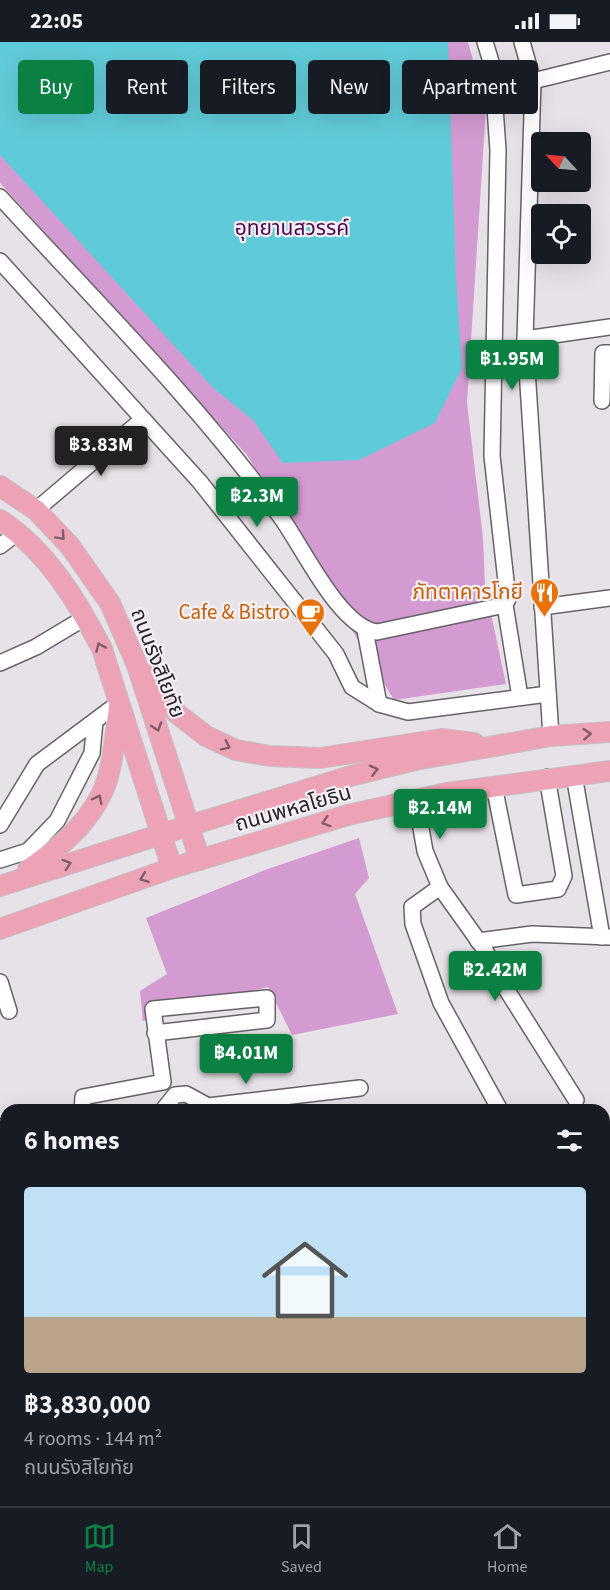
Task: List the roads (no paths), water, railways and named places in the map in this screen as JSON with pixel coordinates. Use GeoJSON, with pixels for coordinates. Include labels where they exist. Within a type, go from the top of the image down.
{"type":"FeatureCollection","features":[{"type":"Feature","properties":{"kind":"main road","name":"ถนนรังสิโยทัย"},"geometry":{"type":"LineString","coordinates":[[0,486],[36,510],[70,546],[110,603],[137,665],[200,860]]}},
{"type":"Feature","properties":{"kind":"main road"},"geometry":{"type":"LineString","coordinates":[[0,520],[18,532],[48,564],[86,617],[102,649],[172,868]]}},
{"type":"Feature","properties":{"kind":"main road"},"geometry":{"type":"LineString","coordinates":[[137,665],[175,711],[206,736],[236,750],[270,756],[320,758],[442,739],[490,746]]}},
{"type":"Feature","properties":{"kind":"main road"},"geometry":{"type":"LineString","coordinates":[[6,884],[59,848],[88,817],[108,778],[120,702]]}},
{"type":"Feature","properties":{"kind":"main road","name":"ถนนพหลโยธิน"},"geometry":{"type":"LineString","coordinates":[[6,884],[354,775],[490,746],[551,736],[610,732]]}},
{"type":"Feature","properties":{"kind":"main road","name":"ถนนพหลโยธิน"},"geometry":{"type":"LineString","coordinates":[[0,929],[172,868],[348,815],[416,800],[547,777],[610,771]]}},
{"type":"Feature","properties":{"kind":"street"},"geometry":{"type":"LineString","coordinates":[[485,42],[492,65],[498,150],[492,456],[508,599],[505,605],[520,697]]}},
{"type":"Feature","properties":{"kind":"street"},"geometry":{"type":"LineString","coordinates":[[522,42],[527,60]]}},
{"type":"Feature","properties":{"kind":"street"},"geometry":{"type":"LineString","coordinates":[[538,80],[610,62]]}},
{"type":"Feature","properties":{"kind":"street"},"geometry":{"type":"LineString","coordinates":[[532,114],[525,339],[551,736]]}},
{"type":"Feature","properties":{"kind":"street"},"geometry":{"type":"LineString","coordinates":[[0,197],[240,461],[287,526],[326,588],[353,622],[365,630],[377,632],[505,605]]}},
{"type":"Feature","properties":{"kind":"street"},"geometry":{"type":"LineString","coordinates":[[0,261],[200,482],[336,654],[352,687],[379,704],[408,712],[548,694]]}},
{"type":"Feature","properties":{"kind":"street"},"geometry":{"type":"LineString","coordinates":[[525,339],[610,327]]}},
{"type":"Feature","properties":{"kind":"street"},"geometry":{"type":"LineString","coordinates":[[602,401],[603,353],[610,353]]}},
{"type":"Feature","properties":{"kind":"street"},"geometry":{"type":"LineString","coordinates":[[36,510],[143,419]]}},
{"type":"Feature","properties":{"kind":"street"},"geometry":{"type":"LineString","coordinates":[[0,546],[18,532]]}},
{"type":"Feature","properties":{"kind":"street"},"geometry":{"type":"LineString","coordinates":[[542,607],[610,598]]}},
{"type":"Feature","properties":{"kind":"street"},"geometry":{"type":"LineString","coordinates":[[0,663],[36,646],[86,617]]}},
{"type":"Feature","properties":{"kind":"street"},"geometry":{"type":"LineString","coordinates":[[365,630],[379,704]]}},
{"type":"Feature","properties":{"kind":"street"},"geometry":{"type":"LineString","coordinates":[[0,825],[37,764],[120,702]]}},
{"type":"Feature","properties":{"kind":"street"},"geometry":{"type":"LineString","coordinates":[[0,860],[28,851],[57,821],[92,753],[95,721]]}},
{"type":"Feature","properties":{"kind":"street"},"geometry":{"type":"LineString","coordinates":[[478,941],[532,934],[606,937],[574,775]]}},
{"type":"Feature","properties":{"kind":"street"},"geometry":{"type":"LineString","coordinates":[[494,786],[516,896],[558,889],[564,876],[547,777]]}},
{"type":"Feature","properties":{"kind":"street"},"geometry":{"type":"LineString","coordinates":[[416,800],[425,851],[440,887],[478,941],[576,1100]]}},
{"type":"Feature","properties":{"kind":"street"},"geometry":{"type":"LineString","coordinates":[[440,887],[412,907],[413,924],[441,1003],[497,1104]]}},
{"type":"Feature","properties":{"kind":"street"},"geometry":{"type":"LineString","coordinates":[[0,983],[9,1011]]}},
{"type":"Feature","properties":{"kind":"street"},"geometry":{"type":"LineString","coordinates":[[82,1104],[83,1097],[163,1082],[155,1033],[153,1009],[267,998],[267,1020],[155,1033]]}},
{"type":"Feature","properties":{"kind":"street"},"geometry":{"type":"LineString","coordinates":[[225,1104],[360,1088]]}},
{"type":"Feature","properties":{"kind":"street"},"geometry":{"type":"LineString","coordinates":[[167,1104],[174,1095],[186,1094],[204,1104]]}},
{"type":"Feature","properties":{"kind":"water","name":"อุทยานสวรรค์"},"geometry":{"type":"Polygon","coordinates":[[[0,42],[448,42],[449,60],[402,60],[402,114],[450,114],[456,278],[462,368],[435,423],[359,460],[283,463],[253,420],[212,387],[0,155],[0,42]]]}},
{"type":"Feature","properties":{"kind":"place","name":"ภัทตาคารโกยี"},"geometry":{"type":"Point","coordinates":[544,618]}},
{"type":"Feature","properties":{"kind":"place","name":"Cafe & Bistro"},"geometry":{"type":"Point","coordinates":[311,638]}}]}
